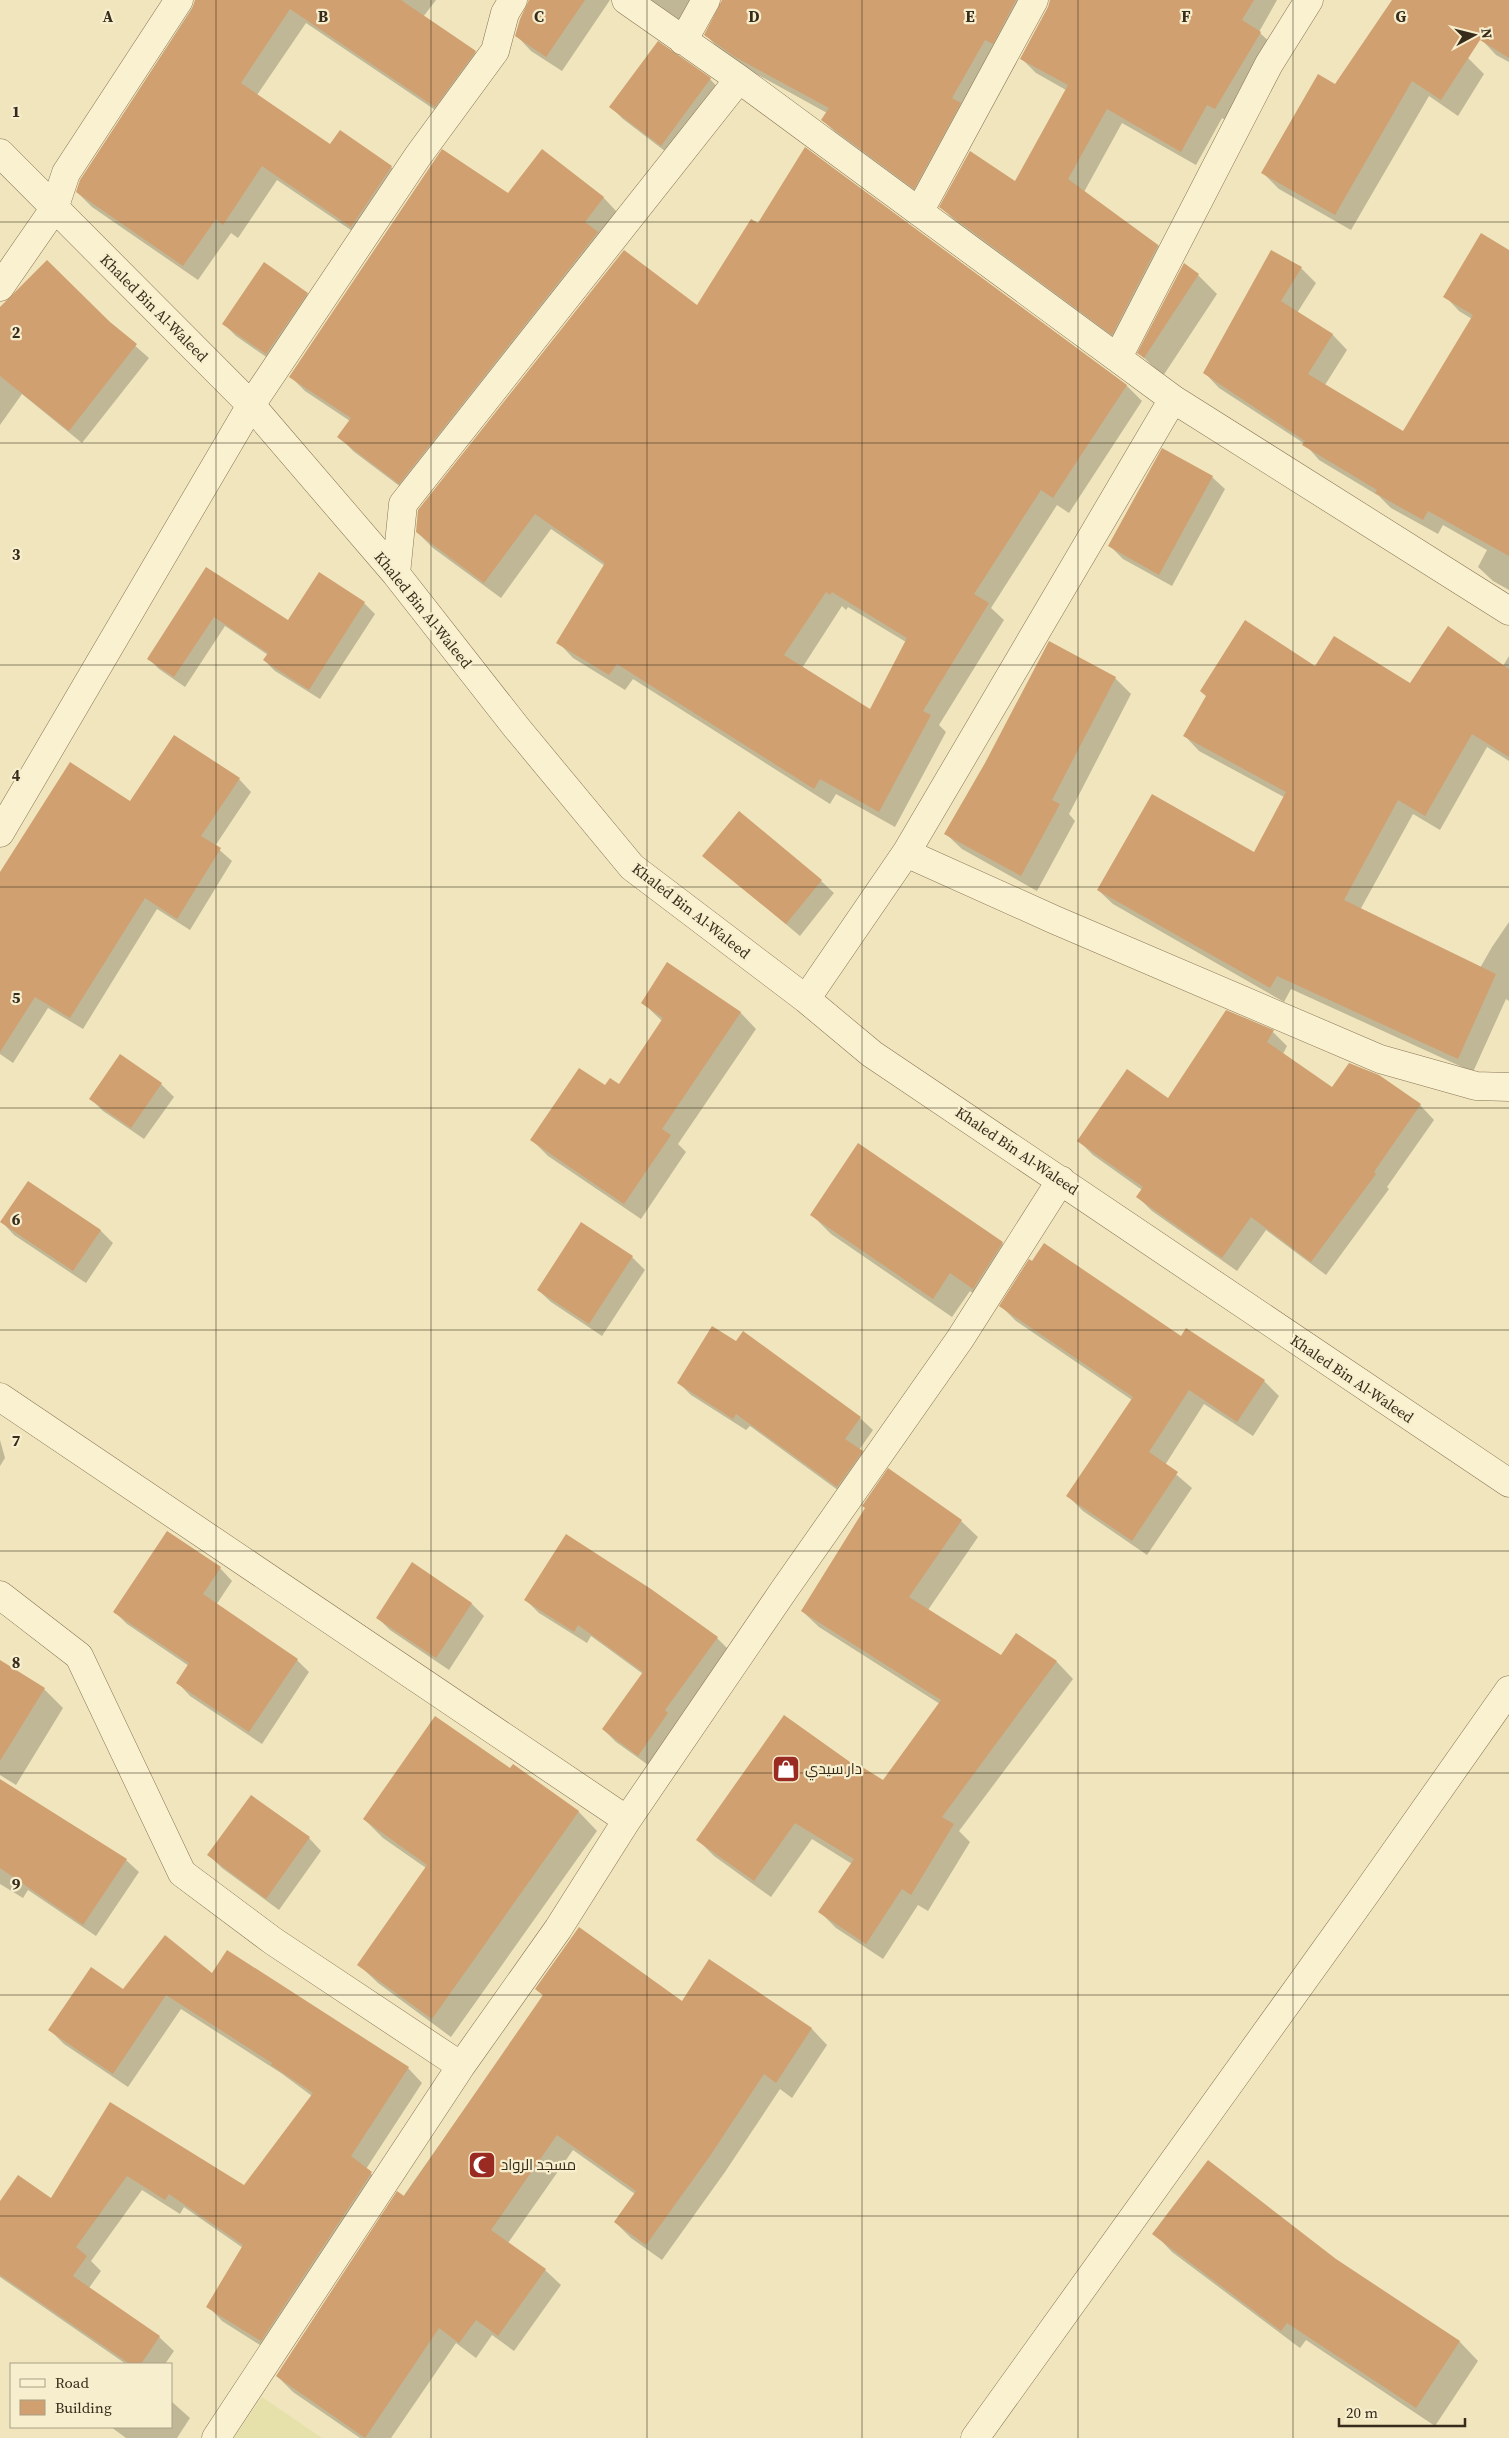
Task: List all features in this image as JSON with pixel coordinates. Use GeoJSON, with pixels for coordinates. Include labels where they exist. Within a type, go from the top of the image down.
{"type":"FeatureCollection","features":[{"type":"Feature","properties":{"kind":"street"},"geometry":{"type":"LineString","coordinates":[[0,288],[54,209],[66,173],[180,0]]}},
{"type":"Feature","properties":{"kind":"street"},"geometry":{"type":"LineString","coordinates":[[0,833],[251,405],[418,156],[495,51],[505,13],[513,0]]}},
{"type":"Feature","properties":{"kind":"street"},"geometry":{"type":"LineString","coordinates":[[626,0],[738,79],[1118,356],[1173,399],[1509,611]]}},
{"type":"Feature","properties":{"kind":"street"},"geometry":{"type":"LineString","coordinates":[[683,41],[706,0]]}},
{"type":"Feature","properties":{"kind":"street"},"geometry":{"type":"LineString","coordinates":[[919,212],[1034,0]]}},
{"type":"Feature","properties":{"kind":"street"},"geometry":{"type":"LineString","coordinates":[[1118,356],[1269,64],[1309,0]]}},
{"type":"Feature","properties":{"kind":"street"},"geometry":{"type":"LineString","coordinates":[[396,574],[402,504],[738,79]]}},
{"type":"Feature","properties":{"kind":"street","name":"Khaled Bin Al-Waleed"},"geometry":{"type":"LineString","coordinates":[[0,153],[251,405],[396,574],[516,727],[632,867],[806,999],[872,1054],[1509,1483]]}},
{"type":"Feature","properties":{"kind":"street"},"geometry":{"type":"LineString","coordinates":[[806,999],[906,853],[1173,399]]}},
{"type":"Feature","properties":{"kind":"street"},"geometry":{"type":"LineString","coordinates":[[906,853],[1055,920],[1380,1059],[1476,1086],[1509,1087]]}},
{"type":"Feature","properties":{"kind":"street"},"geometry":{"type":"LineString","coordinates":[[216,2438],[461,2066],[558,1929],[627,1820],[960,1339],[1061,1180]]}},
{"type":"Feature","properties":{"kind":"street"},"geometry":{"type":"LineString","coordinates":[[0,1397],[627,1820]]}},
{"type":"Feature","properties":{"kind":"street"},"geometry":{"type":"LineString","coordinates":[[0,1595],[79,1656],[182,1873],[273,1941],[461,2066]]}},
{"type":"Feature","properties":{"kind":"street"},"geometry":{"type":"LineString","coordinates":[[975,2438],[1370,1889],[1509,1690]]}},
{"type":"Feature","properties":{"kind":"shaded area"},"geometry":{"type":"Polygon","coordinates":[[[262,2397],[322,2438],[234,2438],[262,2397]]]}},
{"type":"Feature","properties":{"kind":"building"},"geometry":{"type":"Polygon","coordinates":[[[195,0],[401,0],[476,51],[435,107],[290,9],[241,83],[330,144],[340,130],[392,166],[351,227],[262,166],[223,225],[216,219],[183,266],[76,192],[80,180],[192,9],[195,0]]]}},
{"type":"Feature","properties":{"kind":"building"},"geometry":{"type":"Polygon","coordinates":[[[529,0],[585,0],[546,57],[515,36],[520,19],[529,0]]]}},
{"type":"Feature","properties":{"kind":"building"},"geometry":{"type":"Polygon","coordinates":[[[722,0],[1016,0],[993,44],[985,40],[952,98],[961,103],[914,189],[821,120],[829,108],[735,57],[704,35],[722,0]]]}},
{"type":"Feature","properties":{"kind":"building"},"geometry":{"type":"Polygon","coordinates":[[[1050,0],[1254,0],[1242,20],[1261,32],[1215,109],[1207,105],[1181,152],[1107,109],[1068,179],[1158,245],[1112,335],[939,207],[970,151],[1015,181],[1068,85],[1020,59],[1050,0]]]}},
{"type":"Feature","properties":{"kind":"building"},"geometry":{"type":"Polygon","coordinates":[[[1392,0],[1509,0],[1509,58],[1480,40],[1441,100],[1412,81],[1335,215],[1261,173],[1318,74],[1335,84],[1392,0]]]}},
{"type":"Feature","properties":{"kind":"building"},"geometry":{"type":"Polygon","coordinates":[[[658,41],[711,78],[661,146],[609,107],[658,41]]]}},
{"type":"Feature","properties":{"kind":"building"},"geometry":{"type":"Polygon","coordinates":[[[805,147],[1127,385],[1053,498],[1041,490],[974,594],[989,603],[923,711],[931,715],[879,812],[820,779],[814,789],[617,664],[609,675],[556,643],[605,563],[535,514],[484,583],[416,532],[418,510],[624,250],[697,305],[751,219],[758,223],[805,147]],[[826,592],[784,655],[870,709],[907,638],[832,592],[830,595],[826,592]]]}},
{"type":"Feature","properties":{"kind":"building"},"geometry":{"type":"Polygon","coordinates":[[[442,149],[508,193],[542,149],[604,197],[585,222],[598,232],[399,484],[337,437],[351,418],[289,377],[442,149]]]}},
{"type":"Feature","properties":{"kind":"building"},"geometry":{"type":"Polygon","coordinates":[[[1481,233],[1509,250],[1509,556],[1428,511],[1423,520],[1375,493],[1377,490],[1302,445],[1305,441],[1203,373],[1271,250],[1302,267],[1281,301],[1333,334],[1308,374],[1403,431],[1473,315],[1443,297],[1481,233]]]}},
{"type":"Feature","properties":{"kind":"building"},"geometry":{"type":"Polygon","coordinates":[[[47,260],[110,322],[137,344],[69,431],[0,376],[0,307],[47,260]]]}},
{"type":"Feature","properties":{"kind":"building"},"geometry":{"type":"Polygon","coordinates":[[[264,262],[308,293],[266,354],[222,324],[264,262]]]}},
{"type":"Feature","properties":{"kind":"building"},"geometry":{"type":"Polygon","coordinates":[[[1184,263],[1199,274],[1144,358],[1137,353],[1184,263]]]}},
{"type":"Feature","properties":{"kind":"building"},"geometry":{"type":"Polygon","coordinates":[[[1162,448],[1213,476],[1159,575],[1108,546],[1162,448]]]}},
{"type":"Feature","properties":{"kind":"building"},"geometry":{"type":"Polygon","coordinates":[[[206,567],[288,620],[319,572],[365,602],[309,690],[263,660],[268,653],[214,617],[174,677],[147,659],[206,567]]]}},
{"type":"Feature","properties":{"kind":"building"},"geometry":{"type":"Polygon","coordinates":[[[1245,620],[1315,666],[1334,636],[1410,683],[1448,626],[1509,669],[1509,757],[1472,734],[1425,816],[1398,800],[1344,900],[1496,974],[1458,1059],[1277,976],[1270,988],[1097,890],[1152,794],[1254,852],[1286,792],[1183,736],[1206,696],[1200,691],[1245,620]]]}},
{"type":"Feature","properties":{"kind":"building"},"geometry":{"type":"Polygon","coordinates":[[[1049,641],[1116,677],[1052,800],[1060,804],[1021,876],[944,834],[985,763],[1049,641]]]}},
{"type":"Feature","properties":{"kind":"building"},"geometry":{"type":"Polygon","coordinates":[[[174,735],[240,778],[201,836],[221,848],[177,919],[145,898],[70,1018],[35,997],[0,1052],[0,872],[70,762],[130,801],[174,735]]]}},
{"type":"Feature","properties":{"kind":"building"},"geometry":{"type":"Polygon","coordinates":[[[739,811],[822,880],[786,924],[702,856],[739,811]]]}},
{"type":"Feature","properties":{"kind":"building"},"geometry":{"type":"Polygon","coordinates":[[[667,962],[741,1012],[662,1129],[671,1135],[624,1204],[530,1140],[579,1068],[605,1085],[610,1078],[619,1084],[663,1018],[641,1003],[667,962]]]}},
{"type":"Feature","properties":{"kind":"building"},"geometry":{"type":"Polygon","coordinates":[[[1226,1010],[1274,1030],[1267,1042],[1332,1087],[1349,1063],[1379,1075],[1421,1104],[1374,1172],[1376,1174],[1311,1262],[1251,1217],[1222,1258],[1136,1197],[1143,1187],[1077,1141],[1127,1069],[1168,1098],[1226,1010]]]}},
{"type":"Feature","properties":{"kind":"building"},"geometry":{"type":"Polygon","coordinates":[[[120,1054],[162,1083],[131,1128],[89,1099],[120,1054]]]}},
{"type":"Feature","properties":{"kind":"building"},"geometry":{"type":"Polygon","coordinates":[[[858,1143],[1003,1242],[973,1289],[950,1273],[933,1299],[810,1215],[858,1143]]]}},
{"type":"Feature","properties":{"kind":"building"},"geometry":{"type":"Polygon","coordinates":[[[28,1181],[101,1230],[73,1271],[0,1222],[28,1181]]]}},
{"type":"Feature","properties":{"kind":"building"},"geometry":{"type":"Polygon","coordinates":[[[581,1222],[633,1256],[589,1324],[537,1290],[581,1222]]]}},
{"type":"Feature","properties":{"kind":"building"},"geometry":{"type":"Polygon","coordinates":[[[1044,1243],[1181,1336],[1186,1328],[1265,1380],[1237,1422],[1189,1390],[1149,1452],[1178,1472],[1132,1541],[1066,1496],[1133,1397],[999,1306],[1029,1259],[1032,1261],[1044,1243]]]}},
{"type":"Feature","properties":{"kind":"building"},"geometry":{"type":"Polygon","coordinates":[[[712,1326],[736,1341],[743,1331],[861,1417],[845,1439],[863,1451],[837,1487],[736,1414],[733,1419],[677,1383],[712,1326]]]}},
{"type":"Feature","properties":{"kind":"building"},"geometry":{"type":"Polygon","coordinates":[[[888,1468],[962,1520],[909,1597],[1001,1655],[1016,1633],[1057,1661],[942,1817],[954,1824],[911,1895],[902,1889],[866,1944],[818,1912],[854,1859],[795,1823],[754,1881],[696,1840],[784,1715],[857,1767],[859,1765],[883,1780],[941,1700],[801,1611],[865,1508],[862,1506],[888,1468]]]}},
{"type":"Feature","properties":{"kind":"building"},"geometry":{"type":"Polygon","coordinates":[[[167,1531],[221,1567],[203,1594],[298,1659],[249,1732],[176,1683],[189,1663],[113,1612],[167,1531]]]}},
{"type":"Feature","properties":{"kind":"building"},"geometry":{"type":"Polygon","coordinates":[[[566,1534],[651,1589],[718,1637],[665,1710],[668,1713],[638,1756],[602,1729],[643,1672],[578,1625],[574,1632],[524,1600],[566,1534]]]}},
{"type":"Feature","properties":{"kind":"building"},"geometry":{"type":"Polygon","coordinates":[[[412,1562],[472,1603],[436,1658],[376,1618],[412,1562]]]}},
{"type":"Feature","properties":{"kind":"building"},"geometry":{"type":"Polygon","coordinates":[[[0,1660],[45,1688],[0,1761],[0,1660]]]}},
{"type":"Feature","properties":{"kind":"building"},"geometry":{"type":"Polygon","coordinates":[[[435,1716],[510,1768],[513,1764],[579,1811],[432,2019],[357,1965],[427,1865],[363,1819],[435,1716]]]}},
{"type":"Feature","properties":{"kind":"building"},"geometry":{"type":"Polygon","coordinates":[[[0,1779],[127,1859],[83,1925],[0,1868],[0,1779]]]}},
{"type":"Feature","properties":{"kind":"building"},"geometry":{"type":"Polygon","coordinates":[[[251,1795],[310,1837],[266,1899],[207,1855],[251,1795]]]}},
{"type":"Feature","properties":{"kind":"building"},"geometry":{"type":"Polygon","coordinates":[[[579,1927],[682,2001],[709,1959],[812,2028],[776,2083],[764,2074],[710,2156],[646,2245],[614,2222],[636,2191],[557,2135],[491,2230],[546,2269],[498,2336],[476,2320],[459,2343],[439,2328],[365,2438],[276,2376],[397,2191],[404,2196],[543,1995],[535,1989],[579,1927]]]}},
{"type":"Feature","properties":{"kind":"building"},"geometry":{"type":"Polygon","coordinates":[[[165,1935],[212,1973],[227,1950],[409,2067],[351,2156],[372,2172],[261,2341],[206,2307],[243,2245],[169,2194],[165,2200],[127,2176],[76,2247],[87,2256],[73,2276],[160,2336],[142,2363],[129,2363],[0,2275],[0,2201],[18,2175],[51,2198],[110,2102],[244,2185],[313,2093],[271,2065],[272,2063],[166,1995],[113,2074],[48,2030],[91,1967],[123,1989],[165,1935]]]}},
{"type":"Feature","properties":{"kind":"building"},"geometry":{"type":"Polygon","coordinates":[[[1208,2160],[1336,2259],[1460,2341],[1416,2408],[1287,2323],[1281,2331],[1152,2234],[1208,2160]]]}},
{"type":"Feature","properties":{"kind":"place","name":"دار سيدي"},"geometry":{"type":"Point","coordinates":[786,1769]}},
{"type":"Feature","properties":{"kind":"place","name":"مسجد الرواد"},"geometry":{"type":"Point","coordinates":[482,2165]}}]}
